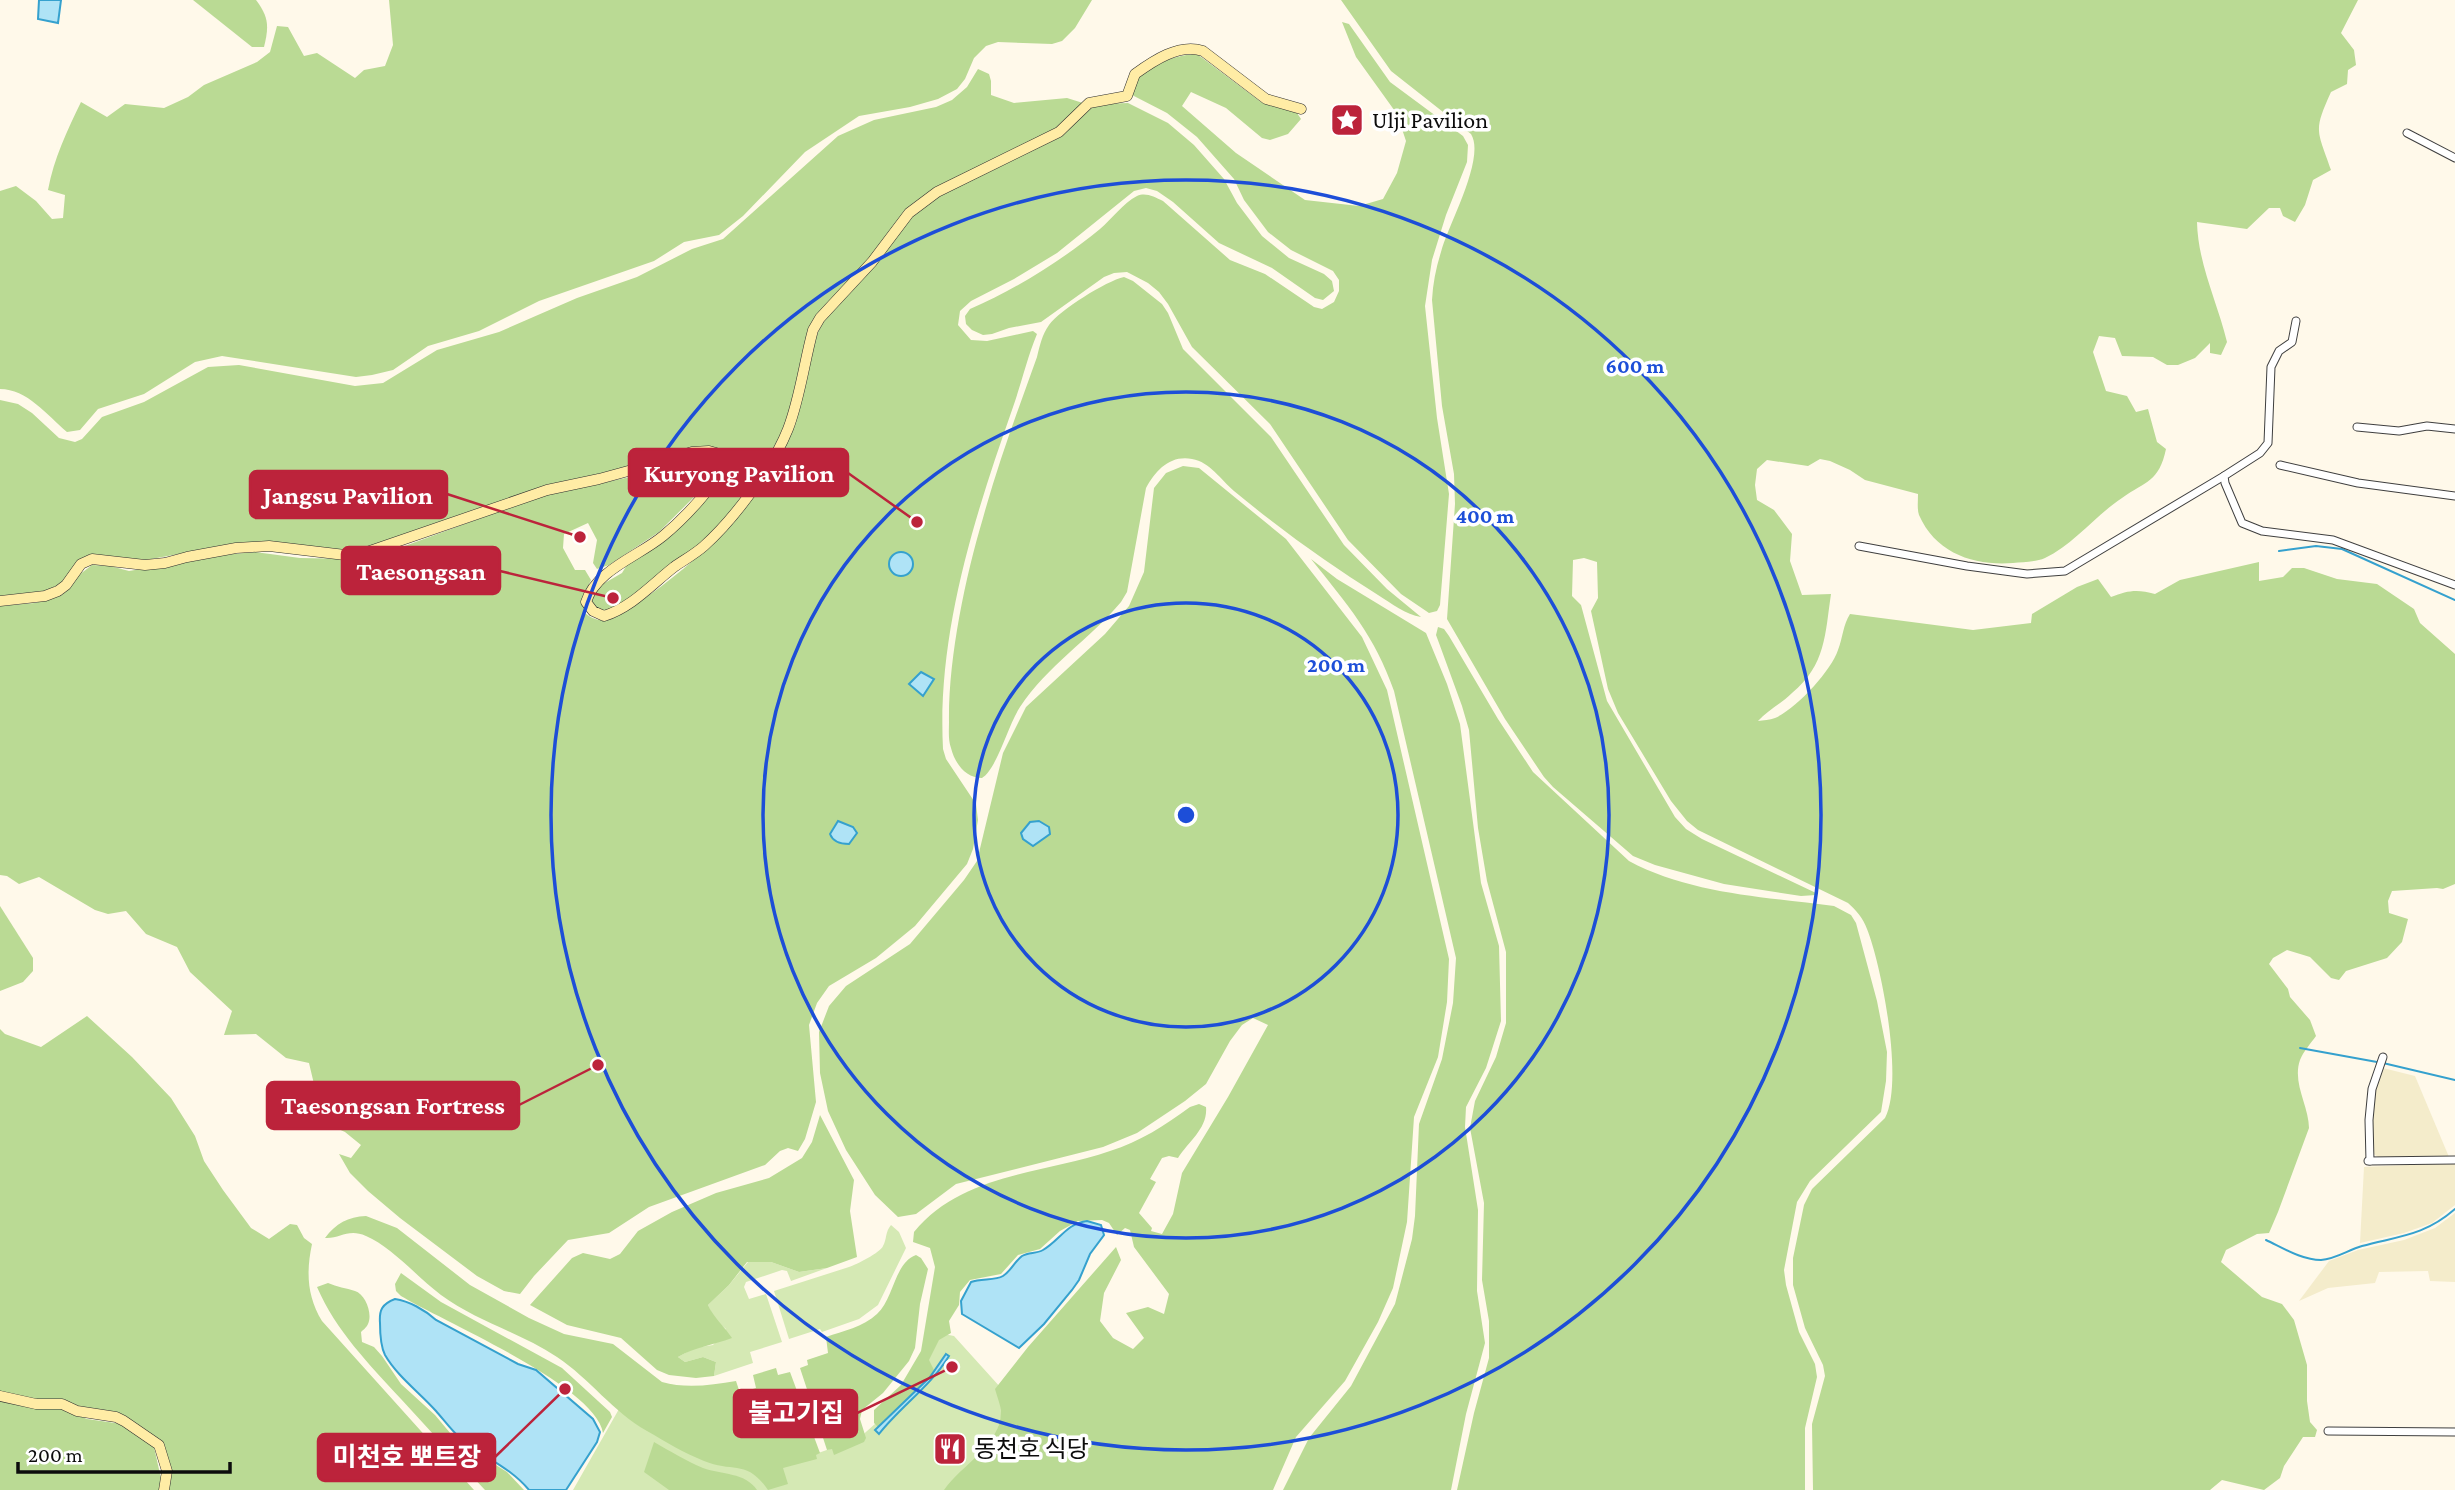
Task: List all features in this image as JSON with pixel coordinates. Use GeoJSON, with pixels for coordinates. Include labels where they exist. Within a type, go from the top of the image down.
{"type":"FeatureCollection","features":[{"type":"Feature","properties":{"kind":"street"},"geometry":{"type":"LineString","coordinates":[[0,601],[58,592],[81,564],[92,559],[145,565],[236,548],[269,546],[345,555],[367,552],[547,489],[612,476],[692,452],[704,450],[716,453],[723,460],[723,467],[711,486],[662,537],[631,555],[590,588],[586,602],[593,611],[604,616],[617,612],[702,548],[718,533],[754,486],[779,450],[789,426],[811,337],[820,318],[872,262],[909,213],[937,192],[1059,132],[1089,103],[1127,96],[1135,75],[1173,52],[1190,49],[1203,51],[1266,99],[1301,109]]}},
{"type":"Feature","properties":{"kind":"street"},"geometry":{"type":"LineString","coordinates":[[2407,133],[2455,158]]}},
{"type":"Feature","properties":{"kind":"street"},"geometry":{"type":"LineString","coordinates":[[1858,546],[2027,574],[2065,571],[2260,453],[2267,443],[2270,367],[2279,351],[2292,342],[2297,321]]}},
{"type":"Feature","properties":{"kind":"street"},"geometry":{"type":"LineString","coordinates":[[2357,427],[2399,431],[2427,426],[2455,429]]}},
{"type":"Feature","properties":{"kind":"street"},"geometry":{"type":"LineString","coordinates":[[2280,466],[2358,482],[2455,495]]}},
{"type":"Feature","properties":{"kind":"street"},"geometry":{"type":"LineString","coordinates":[[2224,476],[2242,523],[2250,527],[2333,540],[2455,585]]}},
{"type":"Feature","properties":{"kind":"street"},"geometry":{"type":"LineString","coordinates":[[2383,1057],[2372,1089],[2368,1161],[2455,1160]]}},
{"type":"Feature","properties":{"kind":"street"},"geometry":{"type":"LineString","coordinates":[[0,1396],[36,1404],[62,1404],[124,1421],[159,1445],[167,1471],[164,1490]]}},
{"type":"Feature","properties":{"kind":"street"},"geometry":{"type":"LineString","coordinates":[[2328,1431],[2455,1432]]}},
{"type":"Feature","properties":{"kind":"shaded area"},"geometry":{"type":"Polygon","coordinates":[[[2383,1068],[2415,1076],[2449,1157],[2380,1158],[2372,1153],[2374,1089],[2383,1068]]]}},
{"type":"Feature","properties":{"kind":"shaded area"},"geometry":{"type":"Polygon","coordinates":[[[2455,1164],[2455,1205],[2432,1223],[2404,1233],[2360,1243],[2364,1167],[2455,1164]]]}},
{"type":"Feature","properties":{"kind":"shaded area"},"geometry":{"type":"Polygon","coordinates":[[[2455,1213],[2455,1282],[2430,1281],[2428,1271],[2379,1272],[2375,1283],[2328,1288],[2299,1301],[2329,1261],[2358,1250],[2404,1240],[2435,1228],[2455,1213]]]}},
{"type":"Feature","properties":{"kind":"green space"},"geometry":{"type":"Polygon","coordinates":[[[193,0],[256,0],[267,22],[264,47],[252,47],[193,0]]]}},
{"type":"Feature","properties":{"kind":"green space"},"geometry":{"type":"Polygon","coordinates":[[[389,0],[1092,0],[1075,28],[1062,41],[1052,44],[998,42],[986,46],[974,58],[965,79],[957,89],[938,99],[910,107],[859,116],[805,152],[743,216],[719,235],[684,242],[654,261],[539,301],[479,331],[428,346],[393,370],[356,377],[222,356],[195,362],[144,394],[98,409],[80,430],[67,432],[28,398],[10,390],[0,389],[0,191],[16,186],[36,201],[52,219],[63,218],[65,195],[48,190],[57,156],[81,102],[107,117],[125,104],[164,108],[188,97],[204,85],[257,62],[270,52],[277,26],[288,27],[304,56],[317,53],[355,78],[364,70],[385,66],[393,45],[389,0]]]}},
{"type":"Feature","properties":{"kind":"green space"},"geometry":{"type":"Polygon","coordinates":[[[1341,0],[2358,0],[2341,33],[2354,50],[2356,65],[2348,70],[2347,84],[2331,92],[2319,123],[2320,138],[2331,170],[2313,180],[2305,205],[2295,222],[2283,216],[2280,208],[2269,208],[2247,229],[2197,222],[2204,268],[2227,342],[2221,355],[2210,353],[2210,343],[2195,358],[2178,365],[2167,365],[2153,357],[2122,356],[2115,338],[2099,336],[2093,352],[2106,391],[2127,396],[2136,412],[2148,409],[2157,442],[2166,449],[2160,468],[2150,480],[2112,505],[2055,552],[2038,560],[2013,563],[1985,562],[1958,555],[1946,548],[1926,528],[1919,515],[1918,494],[1865,480],[1830,461],[1820,459],[1808,466],[1767,460],[1757,469],[1755,485],[1757,500],[1774,510],[1792,534],[1790,561],[1802,595],[1831,594],[1825,636],[1812,671],[1792,693],[1758,721],[1773,719],[1793,707],[1821,678],[1834,659],[1850,614],[1973,630],[2031,623],[2032,614],[2077,587],[2098,579],[2111,597],[2133,591],[2155,594],[2180,580],[2259,562],[2259,581],[2283,577],[2292,568],[2304,568],[2337,579],[2377,584],[2414,609],[2420,623],[2455,654],[2455,884],[2443,889],[2392,891],[2388,901],[2389,913],[2408,919],[2402,942],[2387,958],[2346,971],[2339,980],[2331,978],[2310,957],[2287,950],[2273,958],[2269,964],[2288,989],[2290,997],[2310,1020],[2316,1036],[2301,1057],[2298,1069],[2299,1086],[2309,1128],[2269,1233],[2257,1234],[2226,1250],[2221,1262],[2262,1297],[2282,1304],[2294,1320],[2307,1365],[2310,1422],[2317,1430],[2315,1437],[2303,1437],[2284,1466],[2280,1478],[2264,1490],[2222,1480],[2210,1490],[1813,1490],[1812,1424],[1825,1376],[1823,1365],[1805,1328],[1793,1285],[1793,1258],[1804,1205],[1812,1189],[1885,1118],[1890,1101],[1892,1052],[1889,1024],[1873,947],[1863,921],[1848,903],[1698,830],[1671,801],[1618,713],[1608,689],[1591,611],[1598,598],[1597,562],[1584,558],[1573,560],[1572,596],[1581,605],[1607,701],[1675,817],[1686,829],[1702,839],[1816,895],[1801,896],[1724,884],[1655,865],[1633,856],[1544,777],[1505,719],[1447,619],[1455,504],[1454,474],[1442,406],[1432,300],[1439,258],[1470,175],[1474,145],[1471,134],[1391,71],[1341,0]]]}},
{"type":"Feature","properties":{"kind":"green space"},"geometry":{"type":"Polygon","coordinates":[[[1342,22],[1349,24],[1390,82],[1463,136],[1468,145],[1467,162],[1432,260],[1425,306],[1437,418],[1449,494],[1440,605],[1437,611],[1429,613],[1401,594],[1348,540],[1270,424],[1192,347],[1168,304],[1148,283],[1127,272],[1114,273],[1104,277],[1041,322],[983,335],[966,324],[965,316],[970,309],[1004,293],[1054,263],[1100,229],[1127,203],[1144,195],[1163,201],[1230,260],[1265,274],[1314,307],[1322,309],[1334,302],[1339,291],[1339,280],[1333,271],[1291,250],[1268,232],[1244,200],[1234,179],[1197,137],[1167,113],[1132,95],[1137,79],[1148,69],[1174,58],[1197,54],[1261,102],[1297,113],[1301,119],[1288,134],[1270,140],[1262,138],[1226,108],[1191,92],[1182,106],[1236,153],[1305,200],[1359,206],[1383,199],[1397,173],[1406,141],[1397,114],[1356,57],[1342,22]]]}},
{"type":"Feature","properties":{"kind":"green space"},"geometry":{"type":"Polygon","coordinates":[[[978,69],[989,74],[991,95],[1014,103],[1067,98],[1083,103],[1065,122],[1048,133],[927,195],[818,316],[776,448],[723,523],[702,545],[634,598],[609,611],[600,611],[594,607],[591,598],[596,588],[622,573],[630,560],[663,539],[718,484],[727,462],[723,450],[702,446],[625,468],[558,483],[383,544],[357,550],[227,545],[146,560],[91,555],[80,560],[62,583],[46,591],[0,598],[0,400],[18,404],[59,438],[75,442],[82,439],[102,417],[144,402],[208,367],[239,365],[355,386],[383,383],[437,350],[499,332],[577,298],[637,277],[692,249],[723,239],[838,136],[874,120],[936,107],[952,100],[967,87],[978,69]]]}},
{"type":"Feature","properties":{"kind":"green space"},"geometry":{"type":"Polygon","coordinates":[[[1128,103],[1168,123],[1194,145],[1224,179],[1237,203],[1262,236],[1289,258],[1324,274],[1332,281],[1334,291],[1323,300],[1315,298],[1272,268],[1219,243],[1173,202],[1157,191],[1146,188],[1134,191],[1057,253],[971,301],[960,311],[958,325],[971,340],[987,341],[1033,331],[1037,334],[972,534],[952,620],[946,663],[943,749],[946,759],[976,804],[978,820],[973,849],[967,864],[915,926],[876,958],[829,986],[817,1003],[809,1025],[816,1102],[805,1139],[798,1151],[788,1148],[780,1151],[765,1165],[649,1207],[609,1233],[568,1240],[520,1294],[504,1291],[477,1276],[400,1218],[350,1173],[339,1154],[351,1158],[361,1145],[345,1132],[323,1122],[309,1063],[286,1058],[256,1034],[224,1035],[232,1011],[190,972],[177,947],[146,934],[126,911],[108,914],[95,910],[39,877],[19,884],[0,875],[0,606],[35,603],[62,595],[79,575],[92,565],[129,571],[255,552],[300,558],[353,559],[394,550],[538,497],[639,475],[695,453],[706,453],[715,458],[718,465],[708,483],[659,532],[609,565],[597,569],[593,563],[597,540],[588,523],[564,534],[563,548],[575,570],[585,570],[591,580],[583,597],[585,613],[600,620],[616,616],[666,583],[699,555],[721,534],[761,484],[790,436],[812,348],[827,315],[917,211],[935,198],[1056,138],[1090,107],[1128,103]]]}},
{"type":"Feature","properties":{"kind":"green space"},"geometry":{"type":"Polygon","coordinates":[[[1124,277],[1162,304],[1183,349],[1271,437],[1344,545],[1387,589],[1421,617],[1399,608],[1323,558],[1251,505],[1204,464],[1192,459],[1177,459],[1159,470],[1146,488],[1127,592],[1121,602],[1031,692],[1020,707],[993,766],[987,773],[982,778],[971,776],[958,765],[950,745],[949,698],[964,593],[989,497],[1047,329],[1063,312],[1084,297],[1124,277]]]}},
{"type":"Feature","properties":{"kind":"green space"},"geometry":{"type":"Polygon","coordinates":[[[1183,466],[1199,468],[1286,539],[1362,637],[1387,690],[1449,959],[1447,1002],[1438,1057],[1414,1117],[1407,1222],[1393,1288],[1378,1322],[1345,1381],[1296,1437],[1273,1490],[944,1490],[995,1434],[1001,1410],[995,1389],[1028,1347],[1116,1247],[1121,1260],[1104,1293],[1100,1321],[1113,1338],[1133,1349],[1144,1338],[1126,1313],[1148,1307],[1164,1314],[1169,1294],[1134,1247],[1130,1230],[1125,1228],[1117,1235],[1109,1223],[1102,1220],[1078,1221],[1060,1231],[1040,1249],[1018,1255],[1001,1274],[970,1280],[960,1292],[959,1305],[949,1321],[951,1333],[939,1340],[929,1360],[934,1370],[930,1377],[878,1427],[874,1423],[874,1410],[901,1385],[921,1351],[935,1267],[930,1248],[913,1242],[914,1232],[933,1213],[955,1198],[979,1187],[1084,1159],[1132,1143],[1199,1104],[1206,1107],[1201,1128],[1178,1158],[1162,1158],[1150,1179],[1156,1182],[1139,1213],[1152,1228],[1151,1231],[1162,1234],[1173,1214],[1182,1173],[1268,1025],[1253,1018],[1242,1025],[1206,1084],[1137,1133],[1103,1147],[956,1184],[916,1214],[898,1217],[875,1195],[846,1150],[828,1111],[820,1073],[819,1032],[829,1006],[846,986],[910,944],[977,861],[1003,753],[1026,707],[1105,634],[1129,606],[1144,572],[1154,488],[1166,473],[1183,466]]]}},
{"type":"Feature","properties":{"kind":"green space"},"geometry":{"type":"Polygon","coordinates":[[[1311,559],[1337,579],[1426,633],[1460,724],[1481,883],[1499,946],[1501,1021],[1486,1068],[1466,1107],[1465,1127],[1478,1210],[1477,1291],[1485,1343],[1466,1414],[1451,1490],[1283,1490],[1309,1438],[1351,1386],[1395,1304],[1412,1239],[1419,1124],[1442,1059],[1453,1003],[1456,958],[1394,691],[1369,637],[1311,559]]]}},
{"type":"Feature","properties":{"kind":"green space"},"geometry":{"type":"Polygon","coordinates":[[[1438,627],[1444,629],[1449,636],[1533,772],[1629,861],[1677,881],[1703,887],[1755,897],[1834,906],[1851,915],[1856,923],[1877,1001],[1887,1052],[1886,1081],[1881,1112],[1810,1181],[1797,1202],[1784,1270],[1799,1332],[1815,1364],[1817,1377],[1805,1428],[1805,1490],[1457,1490],[1489,1358],[1489,1321],[1482,1280],[1484,1203],[1470,1128],[1475,1101],[1496,1057],[1506,1023],[1506,952],[1487,881],[1478,828],[1469,730],[1436,635],[1438,627]]]}},
{"type":"Feature","properties":{"kind":"green space"},"geometry":{"type":"Polygon","coordinates":[[[0,906],[33,958],[33,971],[23,982],[0,991],[0,906]]]}},
{"type":"Feature","properties":{"kind":"green space"},"geometry":{"type":"Polygon","coordinates":[[[87,1016],[171,1098],[195,1136],[204,1161],[251,1228],[269,1239],[290,1224],[297,1225],[304,1238],[312,1244],[309,1284],[313,1302],[322,1321],[474,1490],[167,1490],[170,1469],[163,1444],[125,1418],[0,1392],[0,1029],[5,1034],[41,1047],[87,1016]]]}},
{"type":"Feature","properties":{"kind":"green space"},"geometry":{"type":"Polygon","coordinates":[[[820,1115],[854,1180],[850,1211],[857,1257],[827,1268],[799,1272],[771,1262],[747,1262],[729,1285],[708,1305],[732,1338],[678,1357],[685,1362],[703,1357],[716,1362],[714,1376],[696,1378],[669,1375],[657,1370],[621,1338],[567,1325],[530,1305],[572,1258],[583,1253],[610,1259],[620,1254],[638,1231],[672,1212],[716,1193],[769,1178],[802,1158],[812,1142],[820,1115]]]}},
{"type":"Feature","properties":{"kind":"green space"},"geometry":{"type":"Polygon","coordinates":[[[366,1216],[397,1228],[470,1285],[564,1334],[613,1344],[662,1382],[690,1386],[736,1381],[740,1393],[756,1388],[753,1375],[776,1368],[778,1375],[790,1372],[820,1453],[816,1455],[817,1459],[783,1468],[788,1484],[768,1490],[746,1470],[714,1464],[675,1447],[623,1415],[557,1357],[441,1295],[376,1241],[354,1233],[325,1238],[343,1222],[366,1216]]]}},
{"type":"Feature","properties":{"kind":"green space"},"geometry":{"type":"Polygon","coordinates":[[[891,1225],[899,1232],[906,1248],[878,1305],[859,1319],[822,1332],[820,1329],[789,1339],[774,1291],[849,1267],[868,1258],[881,1249],[891,1225]]]}},
{"type":"Feature","properties":{"kind":"green space"},"geometry":{"type":"Polygon","coordinates":[[[916,1255],[928,1269],[920,1304],[915,1348],[909,1361],[883,1393],[862,1410],[860,1419],[866,1438],[864,1442],[834,1455],[832,1449],[827,1450],[800,1368],[808,1365],[807,1360],[828,1353],[826,1337],[859,1325],[877,1314],[887,1300],[903,1265],[916,1255]]]}},
{"type":"Feature","properties":{"kind":"green space"},"geometry":{"type":"Polygon","coordinates":[[[748,1262],[771,1262],[799,1272],[827,1268],[791,1281],[787,1271],[782,1270],[746,1282],[744,1287],[749,1299],[766,1294],[782,1342],[750,1352],[753,1363],[714,1376],[716,1362],[703,1357],[685,1362],[678,1357],[694,1348],[713,1345],[726,1329],[715,1320],[708,1305],[748,1262]]]}},
{"type":"Feature","properties":{"kind":"green space"},"geometry":{"type":"Polygon","coordinates":[[[401,1273],[441,1302],[562,1368],[610,1412],[612,1417],[603,1433],[594,1415],[574,1395],[547,1376],[515,1356],[401,1296],[396,1291],[395,1284],[401,1273]]]}},
{"type":"Feature","properties":{"kind":"green space"},"geometry":{"type":"Polygon","coordinates":[[[328,1283],[355,1291],[362,1296],[367,1304],[369,1320],[361,1332],[362,1342],[374,1347],[401,1384],[435,1415],[456,1440],[507,1472],[524,1490],[485,1490],[474,1479],[343,1333],[317,1287],[328,1283]]]}},
{"type":"Feature","properties":{"kind":"green space"},"geometry":{"type":"Polygon","coordinates":[[[939,1333],[954,1336],[1001,1388],[1003,1411],[995,1437],[953,1490],[573,1490],[619,1409],[787,1464],[858,1439],[927,1378],[927,1359],[939,1333]]]}},
{"type":"Feature","properties":{"kind":"green space"},"geometry":{"type":"Polygon","coordinates":[[[0,1400],[63,1409],[87,1419],[122,1424],[154,1447],[162,1483],[161,1490],[0,1490],[0,1400]]]}},
{"type":"Feature","properties":{"kind":"green space"},"geometry":{"type":"Polygon","coordinates":[[[654,1442],[703,1468],[746,1480],[757,1490],[669,1490],[644,1472],[654,1442]]]}},
{"type":"Feature","properties":{"kind":"water"},"geometry":{"type":"Polygon","coordinates":[[[39,0],[61,0],[58,23],[38,19],[39,0]]]}},
{"type":"Feature","properties":{"kind":"water"},"geometry":{"type":"Polygon","coordinates":[[[901,552],[910,555],[913,564],[910,573],[901,576],[892,573],[889,564],[892,555],[901,552]]]}},
{"type":"Feature","properties":{"kind":"water"},"geometry":{"type":"Polygon","coordinates":[[[921,672],[934,679],[923,696],[909,684],[921,672]]]}},
{"type":"Feature","properties":{"kind":"water"},"geometry":{"type":"Polygon","coordinates":[[[838,821],[853,827],[857,833],[849,844],[838,842],[830,834],[838,821]]]}},
{"type":"Feature","properties":{"kind":"water"},"geometry":{"type":"Polygon","coordinates":[[[1039,821],[1049,827],[1050,834],[1033,846],[1023,839],[1021,833],[1030,822],[1039,821]]]}},
{"type":"Feature","properties":{"kind":"water"},"geometry":{"type":"Polygon","coordinates":[[[1087,1221],[1101,1225],[1104,1235],[1090,1254],[1072,1290],[1044,1324],[1019,1348],[962,1314],[961,1301],[971,1282],[1003,1276],[1022,1256],[1043,1250],[1074,1225],[1087,1221]]]}},
{"type":"Feature","properties":{"kind":"water"},"geometry":{"type":"Polygon","coordinates":[[[395,1299],[417,1306],[436,1320],[518,1364],[536,1370],[593,1419],[600,1432],[597,1442],[566,1490],[529,1490],[513,1475],[461,1439],[396,1370],[384,1352],[380,1318],[384,1305],[395,1299]]]}},
{"type":"Feature","properties":{"kind":"water"},"geometry":{"type":"Polygon","coordinates":[[[946,1354],[949,1356],[933,1377],[879,1434],[875,1430],[930,1377],[946,1354]]]}},
{"type":"Feature","properties":{"kind":"waterway"},"geometry":{"type":"LineString","coordinates":[[2279,551],[2316,546],[2342,549],[2455,600]]}},
{"type":"Feature","properties":{"kind":"waterway"},"geometry":{"type":"LineString","coordinates":[[2300,1048],[2377,1062]]}},
{"type":"Feature","properties":{"kind":"waterway"},"geometry":{"type":"LineString","coordinates":[[2383,1063],[2455,1080]]}},
{"type":"Feature","properties":{"kind":"waterway"},"geometry":{"type":"LineString","coordinates":[[2266,1240],[2300,1256],[2321,1260],[2422,1230],[2455,1209]]}},
{"type":"Feature","properties":{"kind":"place","name":"Ulji Pavilion"},"geometry":{"type":"Point","coordinates":[1347,120]}},
{"type":"Feature","properties":{"kind":"place","name":"Kuryong Pavilion"},"geometry":{"type":"Point","coordinates":[917,522]}},
{"type":"Feature","properties":{"kind":"place","name":"Jangsu Pavilion"},"geometry":{"type":"Point","coordinates":[580,537]}},
{"type":"Feature","properties":{"kind":"place","name":"Taesongsan"},"geometry":{"type":"Point","coordinates":[613,598]}},
{"type":"Feature","properties":{"kind":"place","name":"Taesongsan Fortress"},"geometry":{"type":"Point","coordinates":[598,1065]}},
{"type":"Feature","properties":{"kind":"place","name":"불고기집"},"geometry":{"type":"Point","coordinates":[952,1367]}},
{"type":"Feature","properties":{"kind":"place","name":"미천호 뽀트장"},"geometry":{"type":"Point","coordinates":[565,1389]}},
{"type":"Feature","properties":{"kind":"place","name":"동천호 식당"},"geometry":{"type":"Point","coordinates":[950,1449]}}]}
